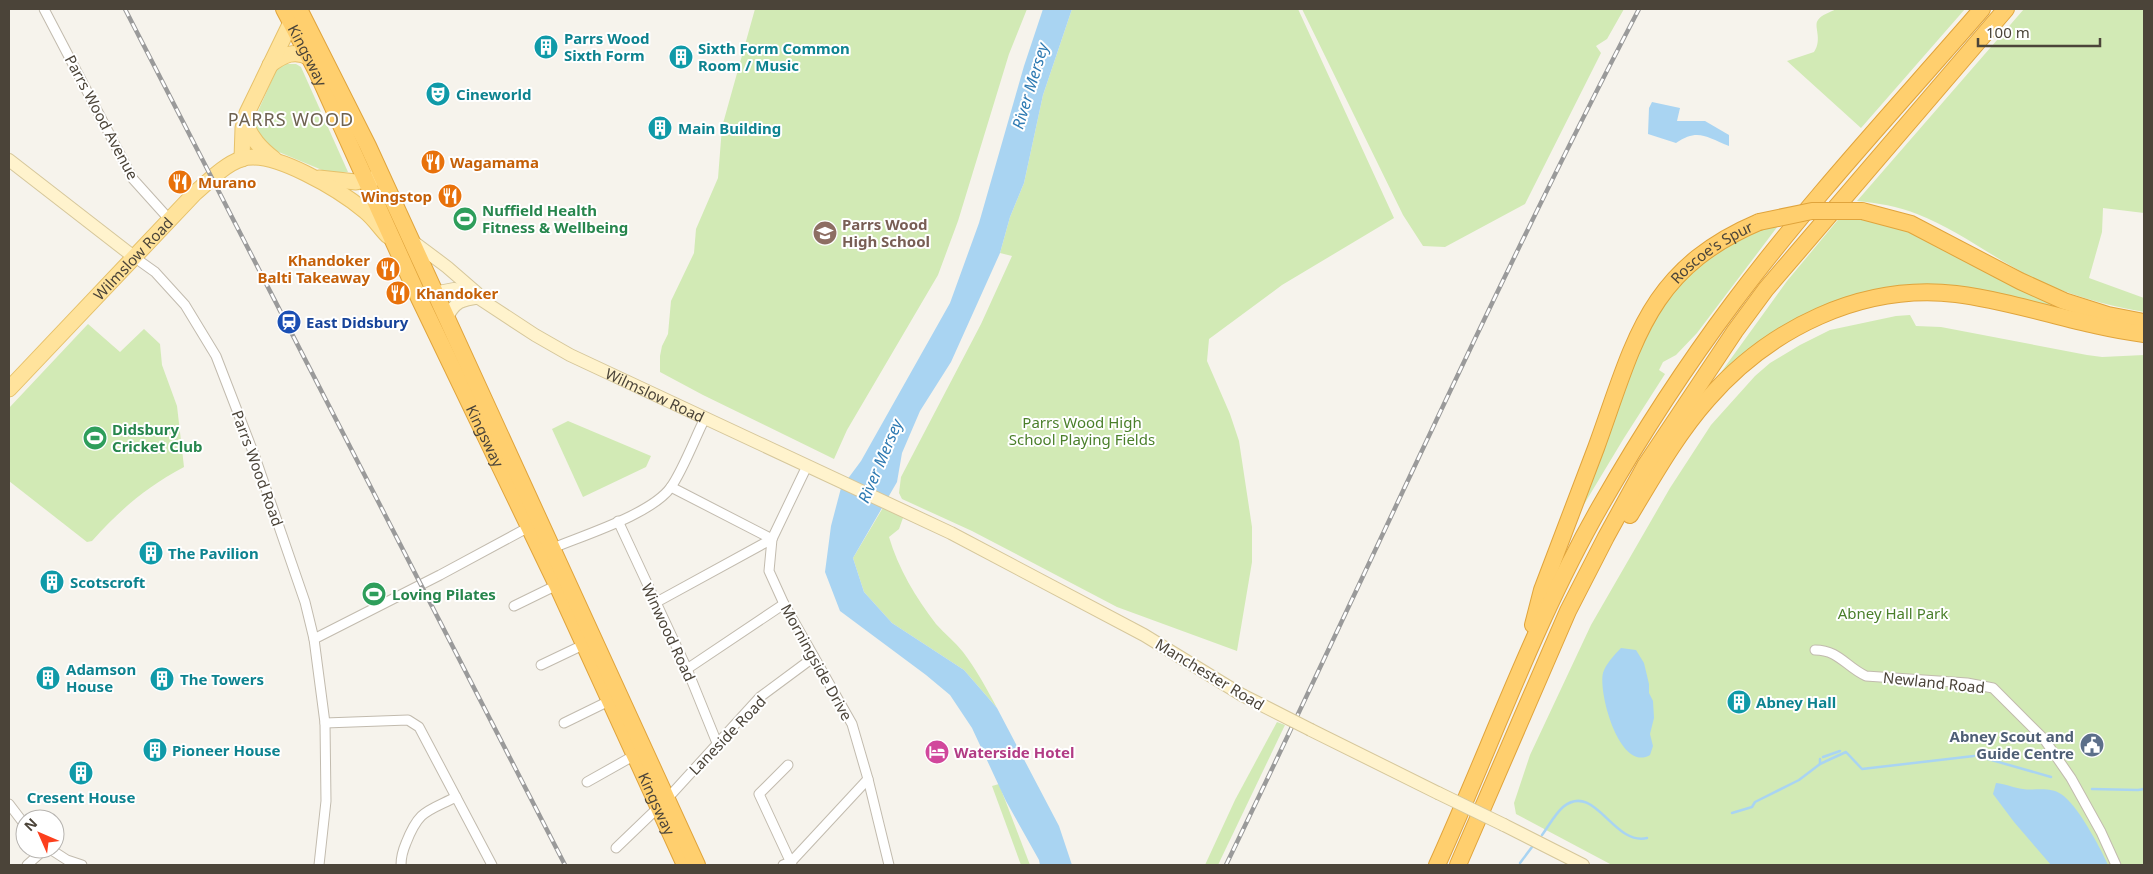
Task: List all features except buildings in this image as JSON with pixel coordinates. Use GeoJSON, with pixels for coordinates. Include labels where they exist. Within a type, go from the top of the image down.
{"type":"FeatureCollection","features":[{"type":"Feature","properties":{"kind":"highway"},"geometry":{"type":"LineString","coordinates":[[1437,865],[1522,666],[1571,562],[1600,507],[1665,400],[1698,351],[1780,243],[1982,9]]}},
{"type":"Feature","properties":{"kind":"highway"},"geometry":{"type":"LineString","coordinates":[[1458,865],[1568,611],[1645,466],[1740,324],[1794,254],[2006,9]]}},
{"type":"Feature","properties":{"kind":"highway","name":"Kingsway"},"geometry":{"type":"LineString","coordinates":[[293,12],[310,58],[375,179],[411,240],[426,295],[446,319],[553,548],[662,803],[685,865]]}},
{"type":"Feature","properties":{"kind":"highway","name":"Kingsway"},"geometry":{"type":"LineString","coordinates":[[293,12],[375,179],[393,240],[426,295],[609,701],[635,755],[697,865]]}},
{"type":"Feature","properties":{"kind":"highway","name":"Roscoe's Spur"},"geometry":{"type":"LineString","coordinates":[[1522,666],[1542,590],[1622,373],[1641,327],[1666,287],[1690,263],[1719,242],[1759,222],[1812,211],[1862,211],[1911,224],[2020,281],[2064,301],[2108,315],[2144,322]]}},
{"type":"Feature","properties":{"kind":"highway"},"geometry":{"type":"LineString","coordinates":[[1568,611],[1617,538],[1658,468],[1706,400],[1760,348],[1800,324],[1849,304],[1872,299],[1897,295],[1954,294],[2005,302],[2092,325],[2144,334]]}},
{"type":"Feature","properties":{"kind":"main road"},"geometry":{"type":"LineString","coordinates":[[274,159],[242,158],[245,120],[293,12]]}},
{"type":"Feature","properties":{"kind":"main road"},"geometry":{"type":"LineString","coordinates":[[270,64],[281,56],[292,53],[304,54],[310,58]]}},
{"type":"Feature","properties":{"kind":"main road"},"geometry":{"type":"LineString","coordinates":[[245,120],[252,138],[260,148],[274,159],[310,176],[356,203],[393,240]]}},
{"type":"Feature","properties":{"kind":"main road","name":"Wilmslow Road"},"geometry":{"type":"LineString","coordinates":[[9,390],[195,193],[216,174],[242,158]]}},
{"type":"Feature","properties":{"kind":"main road","name":"Parrs Wood Road"},"geometry":{"type":"LineString","coordinates":[[9,160],[134,256]]}},
{"type":"Feature","properties":{"kind":"main road"},"geometry":{"type":"LineString","coordinates":[[310,176],[345,182],[375,179]]}},
{"type":"Feature","properties":{"kind":"main road","name":"Wilmslow Road"},"geometry":{"type":"LineString","coordinates":[[411,240],[474,289],[480,297]]}},
{"type":"Feature","properties":{"kind":"main road","name":"Wilmslow Road"},"geometry":{"type":"LineString","coordinates":[[426,295],[454,289],[468,291],[480,297],[516,323],[570,355],[838,479]]}},
{"type":"Feature","properties":{"kind":"main road"},"geometry":{"type":"LineString","coordinates":[[446,319],[451,308],[460,301],[480,297]]}},
{"type":"Feature","properties":{"kind":"main road","name":"Manchester Road"},"geometry":{"type":"LineString","coordinates":[[838,479],[960,538],[1144,635],[1242,694],[1310,730],[1584,865]]}},
{"type":"Feature","properties":{"kind":"street","name":"Parrs Wood Avenue"},"geometry":{"type":"LineString","coordinates":[[44,9],[133,179],[169,220]]}},
{"type":"Feature","properties":{"kind":"street","name":"Parrs Wood Road"},"geometry":{"type":"LineString","coordinates":[[134,256],[155,272],[184,305],[216,356],[294,568],[314,639],[325,723],[326,801],[319,865]]}},
{"type":"Feature","properties":{"kind":"street"},"geometry":{"type":"LineString","coordinates":[[553,548],[618,521],[656,502],[671,487],[705,418]]}},
{"type":"Feature","properties":{"kind":"street","name":"Morningside Drive"},"geometry":{"type":"LineString","coordinates":[[807,466],[772,540],[769,571],[784,604],[852,724],[868,779],[889,865]]}},
{"type":"Feature","properties":{"kind":"street"},"geometry":{"type":"LineString","coordinates":[[671,487],[772,540]]}},
{"type":"Feature","properties":{"kind":"street","name":"Winwood Road"},"geometry":{"type":"LineString","coordinates":[[618,521],[686,669],[717,743]]}},
{"type":"Feature","properties":{"kind":"street"},"geometry":{"type":"LineString","coordinates":[[314,639],[440,575],[529,526]]}},
{"type":"Feature","properties":{"kind":"street"},"geometry":{"type":"LineString","coordinates":[[655,602],[772,540]]}},
{"type":"Feature","properties":{"kind":"street"},"geometry":{"type":"LineString","coordinates":[[514,606],[557,585]]}},
{"type":"Feature","properties":{"kind":"street"},"geometry":{"type":"LineString","coordinates":[[686,669],[784,604]]}},
{"type":"Feature","properties":{"kind":"street"},"geometry":{"type":"LineString","coordinates":[[540,665],[583,644]]}},
{"type":"Feature","properties":{"kind":"street","name":"Newland Road"},"geometry":{"type":"LineString","coordinates":[[1815,650],[1836,654],[1853,669],[1866,676],[1967,683],[1993,688],[2044,739],[2072,778],[2101,832],[2116,865]]}},
{"type":"Feature","properties":{"kind":"street","name":"Laneside Road"},"geometry":{"type":"LineString","coordinates":[[616,848],[662,803],[760,697],[814,657]]}},
{"type":"Feature","properties":{"kind":"street"},"geometry":{"type":"LineString","coordinates":[[564,723],[609,701]]}},
{"type":"Feature","properties":{"kind":"street"},"geometry":{"type":"LineString","coordinates":[[325,723],[408,720],[419,727],[492,865]]}},
{"type":"Feature","properties":{"kind":"street"},"geometry":{"type":"LineString","coordinates":[[587,782],[635,755]]}},
{"type":"Feature","properties":{"kind":"street"},"geometry":{"type":"LineString","coordinates":[[788,765],[759,794],[789,864],[868,779]]}},
{"type":"Feature","properties":{"kind":"street"},"geometry":{"type":"LineString","coordinates":[[401,865],[402,854],[414,823],[419,816],[456,797]]}},
{"type":"Feature","properties":{"kind":"street"},"geometry":{"type":"LineString","coordinates":[[65,859],[82,865]]}},
{"type":"Feature","properties":{"kind":"green space","name":"Parrs Wood High School"},"geometry":{"type":"Polygon","coordinates":[[[755,9],[1027,9],[1009,54],[958,221],[938,275],[847,430],[834,459],[660,372],[660,356],[662,346],[668,334],[671,301],[694,253],[696,229],[718,178],[722,127],[755,9]]]}},
{"type":"Feature","properties":{"kind":"green space","name":"Parrs Wood High School Playing Fields"},"geometry":{"type":"Polygon","coordinates":[[[1072,9],[1298,9],[1394,218],[1282,285],[1209,339],[1207,361],[1230,414],[1239,441],[1252,527],[1252,562],[1237,651],[1117,607],[972,531],[902,499],[899,493],[901,477],[981,324],[1012,256],[1000,253],[1010,217],[1024,183],[1043,95],[1072,9]]]}},
{"type":"Feature","properties":{"kind":"green space"},"geometry":{"type":"Polygon","coordinates":[[[1302,9],[1624,9],[1607,39],[1596,46],[1601,53],[1525,204],[1445,247],[1423,246],[1403,215],[1302,9]]]}},
{"type":"Feature","properties":{"kind":"green space"},"geometry":{"type":"Polygon","coordinates":[[[1836,9],[1965,9],[1861,128],[1787,61],[1814,52],[1818,42],[1817,23],[1819,18],[1836,9]]]}},
{"type":"Feature","properties":{"kind":"green space"},"geometry":{"type":"Polygon","coordinates":[[[2024,9],[2144,9],[2144,213],[2103,208],[2102,232],[2089,278],[2144,298],[2144,312],[2086,299],[2058,289],[2031,277],[1932,220],[1887,205],[1857,201],[2024,9]]]}},
{"type":"Feature","properties":{"kind":"green space"},"geometry":{"type":"Polygon","coordinates":[[[286,64],[296,64],[301,67],[348,172],[333,173],[322,170],[262,145],[253,126],[254,120],[277,69],[286,64]]]}},
{"type":"Feature","properties":{"kind":"green space"},"geometry":{"type":"Polygon","coordinates":[[[1842,215],[1905,228],[2071,309],[2070,313],[1991,294],[1857,297],[1709,389],[1787,281],[1842,215]]]}},
{"type":"Feature","properties":{"kind":"green space"},"geometry":{"type":"Polygon","coordinates":[[[1781,222],[1697,333],[1676,355],[1663,362],[1659,370],[1665,374],[1583,506],[1637,349],[1676,284],[1742,235],[1781,222]]]}},
{"type":"Feature","properties":{"kind":"green space","name":"Abney Hall Park"},"geometry":{"type":"Polygon","coordinates":[[[1910,315],[1916,326],[1941,327],[2102,357],[2144,355],[2144,865],[1612,865],[1516,814],[1514,803],[1530,755],[1591,625],[1670,488],[1711,425],[1755,376],[1770,363],[1800,345],[1830,330],[1896,316],[1910,315]]]}},
{"type":"Feature","properties":{"kind":"green space","name":"Didsbury Cricket Club"},"geometry":{"type":"Polygon","coordinates":[[[88,324],[120,352],[144,329],[160,344],[162,365],[177,406],[184,467],[146,491],[114,518],[92,541],[87,542],[9,481],[9,408],[88,324]]]}},
{"type":"Feature","properties":{"kind":"green space"},"geometry":{"type":"Polygon","coordinates":[[[568,421],[651,456],[646,467],[583,497],[552,429],[568,421]]]}},
{"type":"Feature","properties":{"kind":"green space"},"geometry":{"type":"Polygon","coordinates":[[[884,506],[904,515],[899,529],[889,537],[897,560],[908,582],[936,624],[968,659],[997,708],[964,670],[892,623],[864,592],[853,558],[884,506]]]}},
{"type":"Feature","properties":{"kind":"green space"},"geometry":{"type":"Polygon","coordinates":[[[1277,722],[1285,725],[1218,865],[1205,865],[1235,800],[1277,722]]]}},
{"type":"Feature","properties":{"kind":"green space"},"geometry":{"type":"Polygon","coordinates":[[[999,784],[1030,865],[1021,865],[992,786],[999,784]]]}},
{"type":"Feature","properties":{"kind":"water","name":"River Mersey"},"geometry":{"type":"Polygon","coordinates":[[[1043,9],[1072,9],[1043,95],[1024,183],[1010,217],[1000,253],[951,362],[920,411],[902,453],[897,482],[853,558],[864,592],[892,623],[964,670],[997,708],[1059,826],[1072,865],[1040,865],[1006,801],[972,728],[950,695],[840,611],[825,572],[831,526],[841,488],[861,461],[950,303],[979,223],[1024,66],[1043,9]]]}},
{"type":"Feature","properties":{"kind":"water"},"geometry":{"type":"Polygon","coordinates":[[[1652,102],[1680,108],[1677,121],[1705,121],[1729,135],[1729,146],[1708,137],[1696,135],[1684,138],[1676,143],[1648,134],[1649,108],[1652,102]]]}},
{"type":"Feature","properties":{"kind":"water"},"geometry":{"type":"Polygon","coordinates":[[[1621,648],[1636,650],[1644,663],[1649,693],[1653,701],[1654,718],[1650,734],[1653,746],[1650,755],[1639,757],[1629,753],[1613,728],[1608,712],[1602,683],[1603,673],[1613,656],[1621,648]]]}},
{"type":"Feature","properties":{"kind":"water"},"geometry":{"type":"Polygon","coordinates":[[[1996,783],[2023,789],[2047,789],[2061,794],[2081,816],[2108,865],[2051,865],[1993,794],[1996,783]]]}},
{"type":"Feature","properties":{"kind":"waterway"},"geometry":{"type":"LineString","coordinates":[[1823,757],[1840,751]]}},
{"type":"Feature","properties":{"kind":"waterway"},"geometry":{"type":"LineString","coordinates":[[1732,813],[1752,807],[1755,802],[1799,780],[1820,764],[1846,752],[1862,769],[1974,756]]}},
{"type":"Feature","properties":{"kind":"waterway"},"geometry":{"type":"LineString","coordinates":[[1820,759],[1820,764]]}},
{"type":"Feature","properties":{"kind":"waterway"},"geometry":{"type":"LineString","coordinates":[[1988,759],[2051,777]]}},
{"type":"Feature","properties":{"kind":"waterway"},"geometry":{"type":"LineString","coordinates":[[2092,789],[2144,789]]}},
{"type":"Feature","properties":{"kind":"waterway"},"geometry":{"type":"LineString","coordinates":[[1542,835],[1560,810],[1574,801],[1585,802],[1595,807],[1624,833],[1635,838],[1647,838]]}},
{"type":"Feature","properties":{"kind":"waterway"},"geometry":{"type":"LineString","coordinates":[[1520,863],[1532,847]]}},
{"type":"Feature","properties":{"kind":"railway"},"geometry":{"type":"LineString","coordinates":[[125,9],[565,865]]}},
{"type":"Feature","properties":{"kind":"railway"},"geometry":{"type":"LineString","coordinates":[[1226,865],[1480,328],[1639,9]]}},
{"type":"Feature","properties":{"kind":"place","name":"Parrs Wood Sixth Form"},"geometry":{"type":"Point","coordinates":[546,47]}},
{"type":"Feature","properties":{"kind":"place","name":"Sixth Form Common Room / Music"},"geometry":{"type":"Point","coordinates":[681,57]}},
{"type":"Feature","properties":{"kind":"place","name":"Cineworld"},"geometry":{"type":"Point","coordinates":[438,94]}},
{"type":"Feature","properties":{"kind":"place","name":"Main Building"},"geometry":{"type":"Point","coordinates":[660,128]}},
{"type":"Feature","properties":{"kind":"place","name":"Wagamama"},"geometry":{"type":"Point","coordinates":[433,162]}},
{"type":"Feature","properties":{"kind":"place","name":"Murano"},"geometry":{"type":"Point","coordinates":[180,182]}},
{"type":"Feature","properties":{"kind":"place","name":"Wingstop"},"geometry":{"type":"Point","coordinates":[450,196]}},
{"type":"Feature","properties":{"kind":"place","name":"Nuffield Health Fitness & Wellbeing"},"geometry":{"type":"Point","coordinates":[465,219]}},
{"type":"Feature","properties":{"kind":"place","name":"Parrs Wood High School"},"geometry":{"type":"Point","coordinates":[825,233]}},
{"type":"Feature","properties":{"kind":"place","name":"Khandoker Balti Takeaway"},"geometry":{"type":"Point","coordinates":[388,269]}},
{"type":"Feature","properties":{"kind":"place","name":"Khandoker"},"geometry":{"type":"Point","coordinates":[398,293]}},
{"type":"Feature","properties":{"kind":"place","name":"East Didsbury"},"geometry":{"type":"Point","coordinates":[289,322]}},
{"type":"Feature","properties":{"kind":"place","name":"Didsbury Cricket Club"},"geometry":{"type":"Point","coordinates":[95,438]}},
{"type":"Feature","properties":{"kind":"place","name":"The Pavilion"},"geometry":{"type":"Point","coordinates":[151,553]}},
{"type":"Feature","properties":{"kind":"place","name":"Scotscroft"},"geometry":{"type":"Point","coordinates":[52,582]}},
{"type":"Feature","properties":{"kind":"place","name":"Loving Pilates"},"geometry":{"type":"Point","coordinates":[374,594]}},
{"type":"Feature","properties":{"kind":"place","name":"Adamson House"},"geometry":{"type":"Point","coordinates":[48,678]}},
{"type":"Feature","properties":{"kind":"place","name":"The Towers"},"geometry":{"type":"Point","coordinates":[162,679]}},
{"type":"Feature","properties":{"kind":"place","name":"Abney Hall"},"geometry":{"type":"Point","coordinates":[1739,702]}},
{"type":"Feature","properties":{"kind":"place","name":"Abney Scout and Guide Centre"},"geometry":{"type":"Point","coordinates":[2092,745]}},
{"type":"Feature","properties":{"kind":"place","name":"Pioneer House"},"geometry":{"type":"Point","coordinates":[155,750]}},
{"type":"Feature","properties":{"kind":"place","name":"Waterside Hotel"},"geometry":{"type":"Point","coordinates":[937,752]}},
{"type":"Feature","properties":{"kind":"place","name":"Cresent House"},"geometry":{"type":"Point","coordinates":[81,773]}},
{"type":"Feature","properties":{"kind":"district","name":"PARRS WOOD"},"geometry":{"type":"Point","coordinates":[291,119]}}]}
